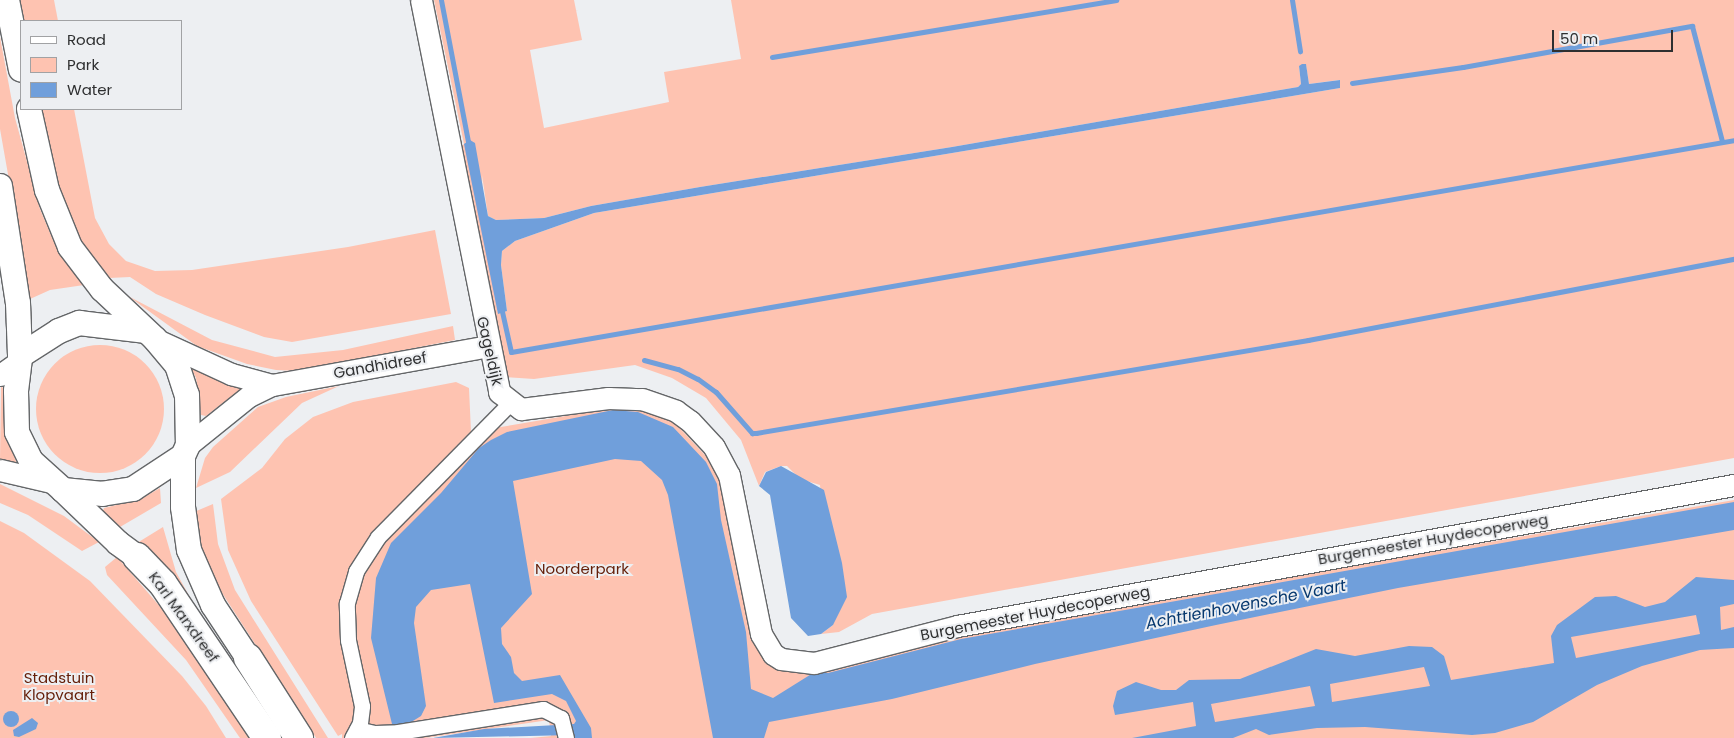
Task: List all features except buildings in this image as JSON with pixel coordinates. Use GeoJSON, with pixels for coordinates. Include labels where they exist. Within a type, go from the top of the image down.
{"type":"FeatureCollection","features":[{"type":"Feature","properties":{"kind":"highway","name":"Karl Marxdreef"},"geometry":{"type":"LineString","coordinates":[[137,557],[163,584],[266,738]]}},
{"type":"Feature","properties":{"kind":"highway","name":"Karl Marxdreef"},"geometry":{"type":"LineString","coordinates":[[248,658],[300,738]]}},
{"type":"Feature","properties":{"kind":"main road"},"geometry":{"type":"LineString","coordinates":[[7,0],[20,65]]}},
{"type":"Feature","properties":{"kind":"main road"},"geometry":{"type":"LineString","coordinates":[[0,186],[18,303],[12,365],[14,418],[17,432],[31,460],[57,486],[103,494],[133,489],[186,451],[187,395],[176,365],[150,335],[102,289],[70,247],[47,190],[29,110]]}},
{"type":"Feature","properties":{"kind":"main road"},"geometry":{"type":"LineString","coordinates":[[12,365],[59,331],[79,323],[150,335]]}},
{"type":"Feature","properties":{"kind":"main road","name":"Karl Marxdreef"},"geometry":{"type":"LineString","coordinates":[[186,451],[183,507],[189,550],[214,605],[248,658]]}},
{"type":"Feature","properties":{"kind":"main road","name":"Karl Marxdreef"},"geometry":{"type":"LineString","coordinates":[[57,486],[118,543],[137,557]]}},
{"type":"Feature","properties":{"kind":"street","name":"Gageldijk"},"geometry":{"type":"LineString","coordinates":[[421,0],[497,387],[510,403],[378,537],[356,571],[347,604],[348,640],[362,706],[354,733],[375,734],[404,731],[543,709],[561,718],[566,738]]}},
{"type":"Feature","properties":{"kind":"street","name":"Gandhidreef"},"geometry":{"type":"LineString","coordinates":[[150,335],[231,374],[272,385]]}},
{"type":"Feature","properties":{"kind":"street","name":"Gandhidreef"},"geometry":{"type":"LineString","coordinates":[[186,451],[249,396],[272,385],[488,346]]}},
{"type":"Feature","properties":{"kind":"street","name":"Burgemeester Huydecoperweg"},"geometry":{"type":"LineString","coordinates":[[510,403],[522,409],[608,398],[642,399],[676,410],[690,421],[714,446],[729,475],[761,634],[773,654],[792,662],[814,663],[957,626],[1734,484]]}},
{"type":"Feature","properties":{"kind":"street"},"geometry":{"type":"LineString","coordinates":[[0,470],[57,486]]}},
{"type":"Feature","properties":{"kind":"green space"},"geometry":{"type":"Polygon","coordinates":[[[17,0],[54,0],[58,20],[21,20],[17,0]]]}},
{"type":"Feature","properties":{"kind":"green space"},"geometry":{"type":"Polygon","coordinates":[[[434,0],[574,0],[582,40],[530,50],[544,128],[669,102],[664,72],[741,59],[731,0],[1734,0],[1734,458],[872,614],[839,632],[821,634],[833,625],[820,485],[800,479],[787,466],[781,466],[765,472],[759,486],[741,440],[706,398],[672,378],[635,365],[534,379],[503,377],[458,149],[464,144],[434,0]],[[1306,65],[1299,66],[1301,84],[1298,87],[952,147],[700,187],[591,206],[544,218],[496,220],[488,216],[482,175],[484,233],[498,313],[507,311],[501,265],[502,251],[515,241],[594,213],[1340,88],[1339,80],[1309,84],[1306,65]]]}},
{"type":"Feature","properties":{"kind":"green space"},"geometry":{"type":"Polygon","coordinates":[[[0,37],[15,118],[40,209],[53,240],[84,285],[50,290],[30,299],[0,129],[0,37]]]}},
{"type":"Feature","properties":{"kind":"green space"},"geometry":{"type":"Polygon","coordinates":[[[38,110],[74,110],[95,218],[109,244],[126,261],[155,271],[192,270],[348,247],[435,230],[451,314],[292,342],[264,337],[156,294],[130,277],[109,278],[81,242],[64,206],[38,110]]]}},
{"type":"Feature","properties":{"kind":"green space"},"geometry":{"type":"Polygon","coordinates":[[[128,296],[212,340],[275,357],[343,350],[453,326],[455,340],[298,371],[276,370],[247,364],[197,346],[128,296]]]}},
{"type":"Feature","properties":{"kind":"green space"},"geometry":{"type":"Polygon","coordinates":[[[100,345],[124,350],[145,364],[159,385],[164,409],[159,433],[145,454],[124,468],[100,473],[76,468],[55,454],[41,433],[36,409],[41,385],[55,364],[76,350],[100,345]]]}},
{"type":"Feature","properties":{"kind":"green space"},"geometry":{"type":"Polygon","coordinates":[[[187,360],[238,383],[242,388],[206,416],[201,415],[196,378],[187,360]]]}},
{"type":"Feature","properties":{"kind":"green space","name":"Noorderpark"},"geometry":{"type":"Polygon","coordinates":[[[456,382],[469,388],[471,432],[613,408],[640,408],[675,423],[718,469],[768,660],[959,633],[1734,500],[1734,738],[531,738],[551,736],[549,720],[425,738],[342,738],[342,734],[338,736],[251,601],[228,550],[221,499],[262,468],[285,439],[313,417],[353,402],[456,382]]]}},
{"type":"Feature","properties":{"kind":"green space"},"geometry":{"type":"Polygon","coordinates":[[[1,386],[4,389],[6,435],[17,464],[0,460],[1,386]]]}},
{"type":"Feature","properties":{"kind":"green space"},"geometry":{"type":"Polygon","coordinates":[[[339,386],[302,403],[230,472],[196,488],[205,458],[213,447],[258,407],[286,397],[339,386]]]}},
{"type":"Feature","properties":{"kind":"green space"},"geometry":{"type":"Polygon","coordinates":[[[0,484],[64,516],[99,542],[82,551],[28,515],[0,503],[0,484]]]}},
{"type":"Feature","properties":{"kind":"green space"},"geometry":{"type":"Polygon","coordinates":[[[160,488],[161,503],[120,527],[102,513],[104,508],[141,499],[160,488]]]}},
{"type":"Feature","properties":{"kind":"green space"},"geometry":{"type":"Polygon","coordinates":[[[213,504],[218,544],[235,590],[328,738],[316,738],[213,579],[200,544],[194,512],[213,504]]]}},
{"type":"Feature","properties":{"kind":"green space","name":"Stadstuin Klopvaart"},"geometry":{"type":"Polygon","coordinates":[[[0,521],[24,533],[90,581],[182,676],[206,706],[226,738],[0,738],[0,521]]]}},
{"type":"Feature","properties":{"kind":"green space"},"geometry":{"type":"Polygon","coordinates":[[[163,527],[176,572],[198,612],[137,543],[163,527]]]}},
{"type":"Feature","properties":{"kind":"green space"},"geometry":{"type":"Polygon","coordinates":[[[117,557],[176,625],[250,738],[240,738],[186,660],[107,575],[105,567],[117,557]]]}},
{"type":"Feature","properties":{"kind":"water"},"geometry":{"type":"Polygon","coordinates":[[[1306,64],[1309,84],[1340,80],[1340,88],[594,213],[515,241],[502,251],[501,265],[507,311],[498,314],[464,144],[470,140],[475,143],[488,216],[496,220],[544,218],[591,206],[700,187],[952,147],[1298,87],[1301,84],[1299,66],[1306,64]]]}},
{"type":"Feature","properties":{"kind":"water","name":"Achttienhovensche Vaart"},"geometry":{"type":"Polygon","coordinates":[[[613,410],[638,412],[673,427],[706,462],[717,484],[721,520],[746,632],[751,689],[773,698],[813,673],[828,673],[961,639],[1734,502],[1734,530],[1398,588],[1216,625],[1035,664],[892,699],[769,722],[764,738],[713,738],[668,495],[662,480],[641,461],[615,459],[513,481],[532,594],[501,628],[502,644],[511,657],[514,673],[522,681],[560,675],[591,728],[592,738],[574,738],[572,735],[433,738],[484,729],[574,724],[576,721],[566,701],[552,694],[494,703],[470,584],[431,590],[416,607],[414,623],[426,706],[421,716],[408,724],[392,724],[371,638],[376,578],[391,543],[441,493],[479,448],[491,440],[507,432],[613,410]]]}},
{"type":"Feature","properties":{"kind":"water"},"geometry":{"type":"Polygon","coordinates":[[[781,466],[824,490],[842,563],[847,597],[833,625],[821,634],[808,636],[791,618],[770,495],[759,486],[766,472],[781,466]]]}},
{"type":"Feature","properties":{"kind":"water"},"geometry":{"type":"Polygon","coordinates":[[[1696,577],[1734,580],[1734,604],[1720,607],[1721,630],[1734,627],[1734,648],[1700,650],[1642,666],[1597,685],[1533,722],[1495,733],[1472,735],[1365,727],[1317,728],[1269,735],[1256,729],[1233,738],[1132,738],[1196,726],[1193,702],[1115,715],[1113,706],[1117,691],[1136,682],[1161,690],[1176,690],[1189,680],[1240,679],[1316,649],[1355,656],[1409,646],[1432,647],[1444,656],[1451,680],[1554,663],[1551,636],[1557,625],[1595,597],[1616,596],[1645,607],[1665,602],[1696,577]],[[1696,615],[1571,637],[1576,658],[1700,634],[1696,615]],[[1424,667],[1330,684],[1332,702],[1430,686],[1424,667]],[[1310,686],[1211,704],[1215,722],[1315,706],[1310,686]]]}},
{"type":"Feature","properties":{"kind":"water"},"geometry":{"type":"Polygon","coordinates":[[[8,711],[14,711],[19,716],[17,725],[8,727],[3,722],[3,716],[8,711]]]}},
{"type":"Feature","properties":{"kind":"water"},"geometry":{"type":"Polygon","coordinates":[[[32,718],[38,723],[36,729],[19,737],[14,736],[13,730],[32,718]]]}},
{"type":"Feature","properties":{"kind":"waterway"},"geometry":{"type":"LineString","coordinates":[[441,0],[469,147]]}},
{"type":"Feature","properties":{"kind":"waterway"},"geometry":{"type":"LineString","coordinates":[[772,57],[1116,0]]}},
{"type":"Feature","properties":{"kind":"waterway"},"geometry":{"type":"LineString","coordinates":[[1292,0],[1300,51]]}},
{"type":"Feature","properties":{"kind":"waterway"},"geometry":{"type":"LineString","coordinates":[[1352,83],[1463,67],[1692,26],[1722,141]]}},
{"type":"Feature","properties":{"kind":"waterway"},"geometry":{"type":"LineString","coordinates":[[501,307],[511,352],[1734,140]]}},
{"type":"Feature","properties":{"kind":"waterway"},"geometry":{"type":"LineString","coordinates":[[644,360],[678,369],[698,379],[716,392],[752,433],[756,433],[1308,340],[1734,259]]}}]}
